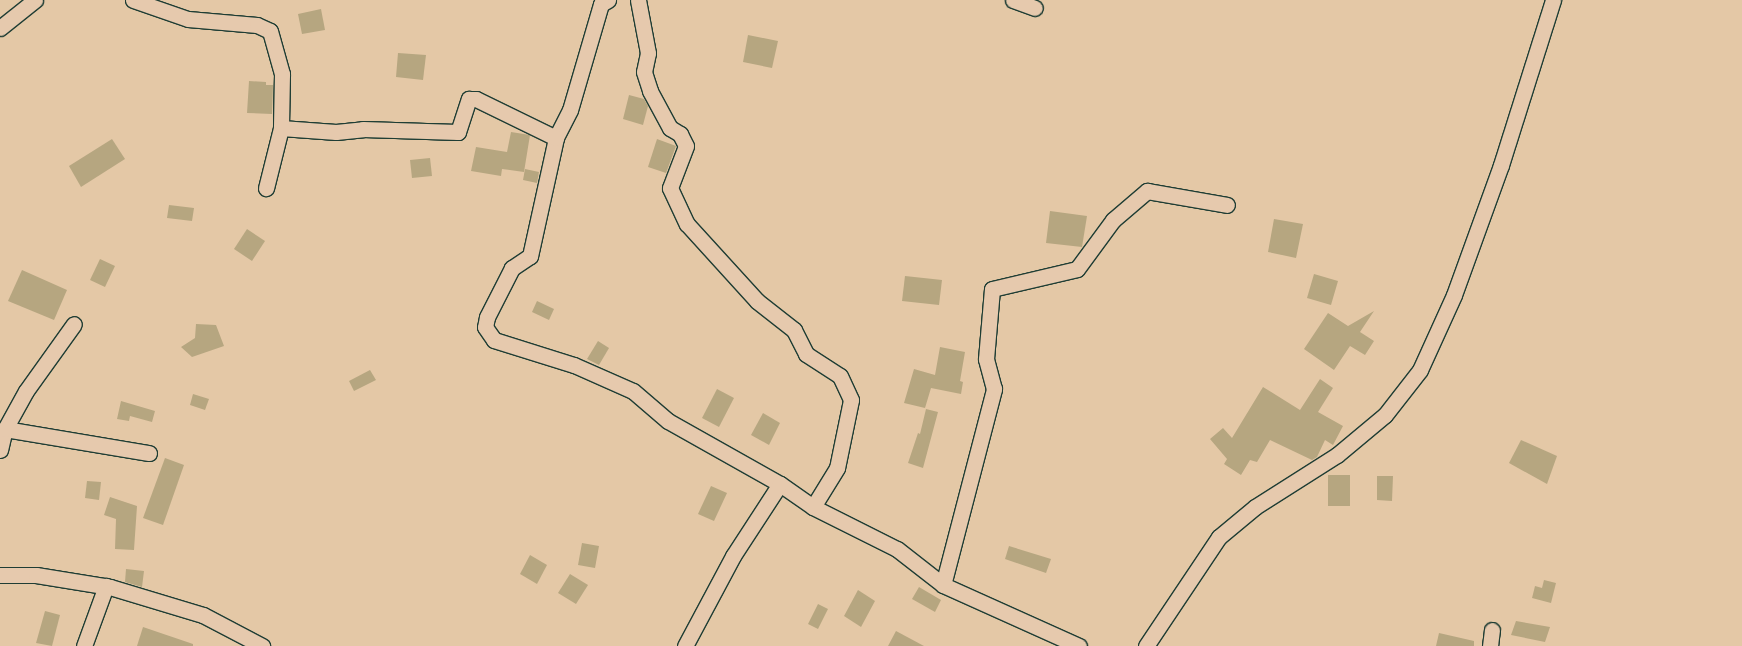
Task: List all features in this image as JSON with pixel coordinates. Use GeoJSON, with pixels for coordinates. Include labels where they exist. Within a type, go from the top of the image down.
{"type":"FeatureCollection","features":[{"type":"Feature","properties":{"kind":"street"},"geometry":{"type":"LineString","coordinates":[[0,28],[35,0]]}},
{"type":"Feature","properties":{"kind":"street"},"geometry":{"type":"LineString","coordinates":[[133,0],[188,19],[257,25],[270,31],[282,74],[281,128],[266,188]]}},
{"type":"Feature","properties":{"kind":"street"},"geometry":{"type":"LineString","coordinates":[[608,0],[601,4],[570,110],[556,138],[530,256],[512,268],[487,317],[485,327],[494,340],[574,364],[633,390],[668,421],[780,484],[814,507],[898,549],[943,585],[1078,646]]}},
{"type":"Feature","properties":{"kind":"street"},"geometry":{"type":"LineString","coordinates":[[638,0],[648,53],[644,72],[650,92],[670,128],[680,134],[686,146],[670,188],[687,224],[757,301],[794,330],[806,354],[840,376],[852,400],[837,468],[814,507]]}},
{"type":"Feature","properties":{"kind":"street"},"geometry":{"type":"LineString","coordinates":[[1013,0],[1035,8]]}},
{"type":"Feature","properties":{"kind":"street"},"geometry":{"type":"LineString","coordinates":[[1146,646],[1219,537],[1255,507],[1336,455],[1385,415],[1420,370],[1454,296],[1501,165],[1553,0]]}},
{"type":"Feature","properties":{"kind":"street"},"geometry":{"type":"LineString","coordinates":[[281,128],[336,132],[363,129],[458,132],[469,99],[476,99],[556,138]]}},
{"type":"Feature","properties":{"kind":"street"},"geometry":{"type":"LineString","coordinates":[[943,585],[994,389],[986,359],[992,289],[1077,269],[1112,220],[1147,191],[1227,205]]}},
{"type":"Feature","properties":{"kind":"street"},"geometry":{"type":"LineString","coordinates":[[0,450],[5,430],[26,392],[74,324]]}},
{"type":"Feature","properties":{"kind":"street"},"geometry":{"type":"LineString","coordinates":[[5,430],[149,453]]}},
{"type":"Feature","properties":{"kind":"street"},"geometry":{"type":"LineString","coordinates":[[685,646],[733,556],[780,484]]}},
{"type":"Feature","properties":{"kind":"street"},"geometry":{"type":"LineString","coordinates":[[0,575],[36,575],[106,586],[203,615],[262,646]]}},
{"type":"Feature","properties":{"kind":"street"},"geometry":{"type":"LineString","coordinates":[[84,646],[106,586]]}},
{"type":"Feature","properties":{"kind":"street"},"geometry":{"type":"LineString","coordinates":[[1490,646],[1492,630]]}},
{"type":"Feature","properties":{"kind":"building"},"geometry":{"type":"Polygon","coordinates":[[[321,9],[325,30],[302,34],[298,14],[321,9]]]}},
{"type":"Feature","properties":{"kind":"building"},"geometry":{"type":"Polygon","coordinates":[[[748,35],[778,41],[772,68],[743,62],[748,35]]]}},
{"type":"Feature","properties":{"kind":"building"},"geometry":{"type":"Polygon","coordinates":[[[398,53],[426,55],[423,80],[396,77],[398,53]]]}},
{"type":"Feature","properties":{"kind":"building"},"geometry":{"type":"Polygon","coordinates":[[[249,81],[266,82],[266,85],[273,85],[272,114],[247,113],[249,81]]]}},
{"type":"Feature","properties":{"kind":"building"},"geometry":{"type":"Polygon","coordinates":[[[629,95],[644,99],[648,106],[643,125],[623,119],[629,95]]]}},
{"type":"Feature","properties":{"kind":"building"},"geometry":{"type":"Polygon","coordinates":[[[511,132],[530,135],[524,172],[502,169],[501,176],[471,171],[476,147],[507,152],[511,132]]]}},
{"type":"Feature","properties":{"kind":"building"},"geometry":{"type":"Polygon","coordinates":[[[112,139],[125,159],[81,187],[69,166],[112,139]]]}},
{"type":"Feature","properties":{"kind":"building"},"geometry":{"type":"Polygon","coordinates":[[[657,139],[676,146],[666,173],[648,167],[657,139]]]}},
{"type":"Feature","properties":{"kind":"building"},"geometry":{"type":"Polygon","coordinates":[[[430,158],[432,176],[412,178],[410,160],[430,158]]]}},
{"type":"Feature","properties":{"kind":"building"},"geometry":{"type":"Polygon","coordinates":[[[525,169],[539,172],[537,183],[523,180],[525,169]]]}},
{"type":"Feature","properties":{"kind":"building"},"geometry":{"type":"Polygon","coordinates":[[[169,205],[194,208],[192,221],[167,218],[169,205]]]}},
{"type":"Feature","properties":{"kind":"building"},"geometry":{"type":"Polygon","coordinates":[[[1050,211],[1087,216],[1082,247],[1046,243],[1050,211]]]}},
{"type":"Feature","properties":{"kind":"building"},"geometry":{"type":"Polygon","coordinates":[[[1274,219],[1303,224],[1296,258],[1268,252],[1274,219]]]}},
{"type":"Feature","properties":{"kind":"building"},"geometry":{"type":"Polygon","coordinates":[[[247,229],[265,241],[252,261],[234,249],[247,229]]]}},
{"type":"Feature","properties":{"kind":"building"},"geometry":{"type":"Polygon","coordinates":[[[100,259],[115,266],[105,287],[90,280],[100,259]]]}},
{"type":"Feature","properties":{"kind":"building"},"geometry":{"type":"Polygon","coordinates":[[[22,270],[67,290],[54,320],[8,301],[22,270]]]}},
{"type":"Feature","properties":{"kind":"building"},"geometry":{"type":"Polygon","coordinates":[[[1314,274],[1338,281],[1331,305],[1307,298],[1314,274]]]}},
{"type":"Feature","properties":{"kind":"building"},"geometry":{"type":"Polygon","coordinates":[[[905,276],[942,280],[939,305],[902,301],[905,276]]]}},
{"type":"Feature","properties":{"kind":"building"},"geometry":{"type":"Polygon","coordinates":[[[537,301],[554,309],[549,320],[532,312],[537,301]]]}},
{"type":"Feature","properties":{"kind":"building"},"geometry":{"type":"Polygon","coordinates":[[[1374,311],[1360,332],[1374,341],[1365,355],[1350,346],[1334,370],[1304,349],[1328,313],[1348,326],[1374,311]]]}},
{"type":"Feature","properties":{"kind":"building"},"geometry":{"type":"Polygon","coordinates":[[[196,324],[216,325],[224,346],[192,357],[181,347],[195,338],[196,324]]]}},
{"type":"Feature","properties":{"kind":"building"},"geometry":{"type":"Polygon","coordinates":[[[598,341],[609,348],[599,365],[587,359],[598,341]]]}},
{"type":"Feature","properties":{"kind":"building"},"geometry":{"type":"Polygon","coordinates":[[[940,347],[965,352],[960,381],[963,382],[961,394],[931,388],[925,408],[904,403],[914,369],[935,375],[940,347]]]}},
{"type":"Feature","properties":{"kind":"building"},"geometry":{"type":"Polygon","coordinates":[[[370,370],[376,380],[354,391],[349,381],[370,370]]]}},
{"type":"Feature","properties":{"kind":"building"},"geometry":{"type":"Polygon","coordinates":[[[1320,379],[1333,388],[1318,412],[1343,426],[1333,445],[1325,440],[1317,457],[1312,460],[1270,440],[1257,462],[1250,460],[1241,475],[1224,464],[1227,459],[1210,439],[1223,428],[1232,438],[1263,387],[1300,410],[1320,379]]]}},
{"type":"Feature","properties":{"kind":"building"},"geometry":{"type":"Polygon","coordinates":[[[717,389],[734,398],[719,427],[702,418],[717,389]]]}},
{"type":"Feature","properties":{"kind":"building"},"geometry":{"type":"Polygon","coordinates":[[[193,394],[209,399],[205,410],[190,405],[193,394]]]}},
{"type":"Feature","properties":{"kind":"building"},"geometry":{"type":"Polygon","coordinates":[[[121,401],[155,411],[152,422],[130,416],[129,421],[117,419],[121,401]]]}},
{"type":"Feature","properties":{"kind":"building"},"geometry":{"type":"Polygon","coordinates":[[[926,409],[938,412],[923,468],[908,463],[918,433],[920,434],[926,409]]]}},
{"type":"Feature","properties":{"kind":"building"},"geometry":{"type":"Polygon","coordinates":[[[763,413],[780,423],[769,445],[751,435],[763,413]]]}},
{"type":"Feature","properties":{"kind":"building"},"geometry":{"type":"Polygon","coordinates":[[[1521,440],[1557,456],[1547,484],[1509,463],[1521,440]]]}},
{"type":"Feature","properties":{"kind":"building"},"geometry":{"type":"Polygon","coordinates":[[[165,458],[184,465],[163,525],[143,518],[165,458]]]}},
{"type":"Feature","properties":{"kind":"building"},"geometry":{"type":"Polygon","coordinates":[[[1328,475],[1350,475],[1350,506],[1328,506],[1328,475]]]}},
{"type":"Feature","properties":{"kind":"building"},"geometry":{"type":"Polygon","coordinates":[[[1377,476],[1393,476],[1392,501],[1377,500],[1377,476]]]}},
{"type":"Feature","properties":{"kind":"building"},"geometry":{"type":"Polygon","coordinates":[[[87,481],[101,482],[99,500],[85,498],[87,481]]]}},
{"type":"Feature","properties":{"kind":"building"},"geometry":{"type":"Polygon","coordinates":[[[711,486],[727,493],[714,521],[698,514],[711,486]]]}},
{"type":"Feature","properties":{"kind":"building"},"geometry":{"type":"Polygon","coordinates":[[[110,497],[137,506],[134,550],[115,549],[116,519],[104,515],[110,497]]]}},
{"type":"Feature","properties":{"kind":"building"},"geometry":{"type":"Polygon","coordinates":[[[582,543],[599,546],[595,568],[578,565],[582,543]]]}},
{"type":"Feature","properties":{"kind":"building"},"geometry":{"type":"Polygon","coordinates":[[[1009,546],[1051,559],[1046,573],[1005,559],[1009,546]]]}},
{"type":"Feature","properties":{"kind":"building"},"geometry":{"type":"Polygon","coordinates":[[[530,555],[547,565],[537,584],[520,574],[530,555]]]}},
{"type":"Feature","properties":{"kind":"building"},"geometry":{"type":"Polygon","coordinates":[[[126,569],[144,571],[142,587],[125,582],[126,569]]]}},
{"type":"Feature","properties":{"kind":"building"},"geometry":{"type":"Polygon","coordinates":[[[570,574],[588,585],[576,604],[558,593],[570,574]]]}},
{"type":"Feature","properties":{"kind":"building"},"geometry":{"type":"Polygon","coordinates":[[[1544,580],[1556,583],[1551,603],[1532,598],[1535,586],[1542,588],[1544,580]]]}},
{"type":"Feature","properties":{"kind":"building"},"geometry":{"type":"Polygon","coordinates":[[[919,587],[941,600],[935,612],[912,599],[919,587]]]}},
{"type":"Feature","properties":{"kind":"building"},"geometry":{"type":"Polygon","coordinates":[[[858,590],[875,601],[861,627],[844,616],[858,590]]]}},
{"type":"Feature","properties":{"kind":"building"},"geometry":{"type":"Polygon","coordinates":[[[818,604],[828,609],[818,629],[808,624],[818,604]]]}},
{"type":"Feature","properties":{"kind":"building"},"geometry":{"type":"Polygon","coordinates":[[[45,611],[60,615],[52,646],[36,643],[45,611]]]}},
{"type":"Feature","properties":{"kind":"building"},"geometry":{"type":"Polygon","coordinates":[[[1516,621],[1550,627],[1545,642],[1511,635],[1516,621]]]}},
{"type":"Feature","properties":{"kind":"building"},"geometry":{"type":"Polygon","coordinates":[[[143,627],[193,644],[193,646],[137,646],[143,627]]]}},
{"type":"Feature","properties":{"kind":"building"},"geometry":{"type":"Polygon","coordinates":[[[896,631],[924,646],[888,646],[896,631]]]}},
{"type":"Feature","properties":{"kind":"building"},"geometry":{"type":"Polygon","coordinates":[[[1439,633],[1474,641],[1474,646],[1436,646],[1439,633]]]}}]}
